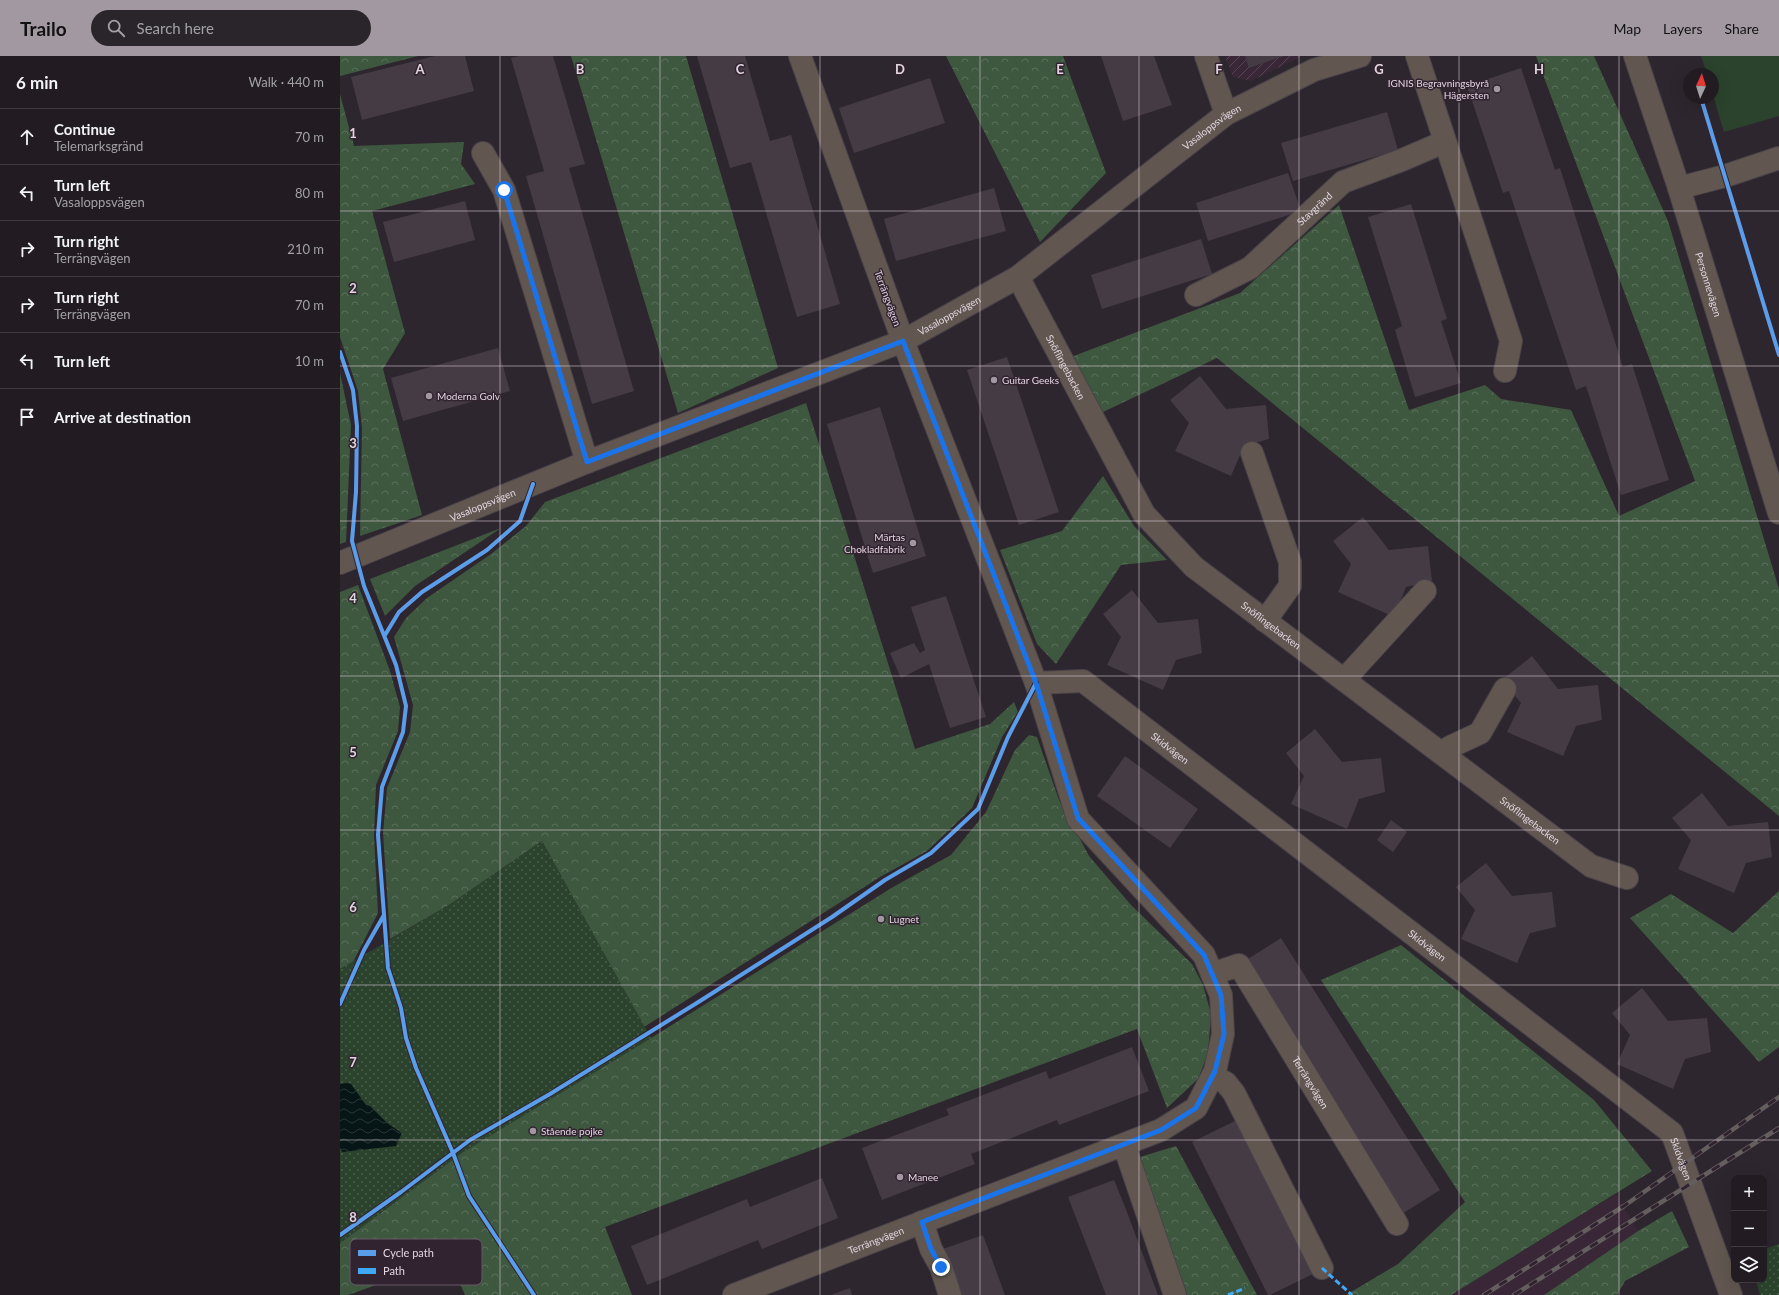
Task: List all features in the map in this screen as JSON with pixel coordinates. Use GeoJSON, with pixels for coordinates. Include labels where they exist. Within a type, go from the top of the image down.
{"type":"FeatureCollection","features":[{"type":"Feature","properties":{"kind":"street","name":"Terrängvägen"},"geometry":{"type":"LineString","coordinates":[[734,1295],[770,1288],[922,1222],[1161,1130],[1196,1108],[1213,1076],[1224,1034],[1221,995],[1204,955],[1078,818],[1036,683],[903,341],[800,56]]}},
{"type":"Feature","properties":{"kind":"street"},"geometry":{"type":"LineString","coordinates":[[1206,56],[1226,114]]}},
{"type":"Feature","properties":{"kind":"street","name":"Vasaloppsvägen"},"geometry":{"type":"LineString","coordinates":[[340,563],[587,462],[903,341],[1018,277],[1226,114],[1314,70],[1360,56]]}},
{"type":"Feature","properties":{"kind":"street"},"geometry":{"type":"LineString","coordinates":[[1417,56],[1444,142],[1511,341],[1505,371]]}},
{"type":"Feature","properties":{"kind":"street","name":"Personnevägen"},"geometry":{"type":"LineString","coordinates":[[1635,56],[1679,188],[1779,513]]}},
{"type":"Feature","properties":{"kind":"street","name":"Stavgränd"},"geometry":{"type":"LineString","coordinates":[[1196,295],[1250,268],[1343,182],[1402,160],[1444,142]]}},
{"type":"Feature","properties":{"kind":"street"},"geometry":{"type":"LineString","coordinates":[[483,153],[504,190],[587,462]]}},
{"type":"Feature","properties":{"kind":"street"},"geometry":{"type":"LineString","coordinates":[[1679,188],[1725,176],[1779,158]]}},
{"type":"Feature","properties":{"kind":"street","name":"Snöflingebacken"},"geometry":{"type":"LineString","coordinates":[[1018,277],[1144,514],[1194,567],[1591,866],[1627,878]]}},
{"type":"Feature","properties":{"kind":"street"},"geometry":{"type":"LineString","coordinates":[[1252,453],[1290,562],[1290,586],[1265,620]]}},
{"type":"Feature","properties":{"kind":"street"},"geometry":{"type":"LineString","coordinates":[[1346,681],[1352,671],[1424,591]]}},
{"type":"Feature","properties":{"kind":"street","name":"Skidvägen"},"geometry":{"type":"LineString","coordinates":[[1036,683],[1083,681],[1672,1133],[1731,1295]]}},
{"type":"Feature","properties":{"kind":"street"},"geometry":{"type":"LineString","coordinates":[[1443,754],[1450,747],[1480,733],[1505,689]]}},
{"type":"Feature","properties":{"kind":"street","name":"Terrängvägen"},"geometry":{"type":"LineString","coordinates":[[1212,974],[1239,965],[1396,1224]]}},
{"type":"Feature","properties":{"kind":"street"},"geometry":{"type":"LineString","coordinates":[[1213,1076],[1226,1083],[1234,1093],[1322,1268]]}},
{"type":"Feature","properties":{"kind":"street"},"geometry":{"type":"LineString","coordinates":[[1124,1145],[1175,1295]]}},
{"type":"Feature","properties":{"kind":"street"},"geometry":{"type":"LineString","coordinates":[[922,1222],[931,1249],[941,1267],[950,1295]]}},
{"type":"Feature","properties":{"kind":"shaded area"},"geometry":{"type":"Polygon","coordinates":[[[1225,56],[1302,56],[1251,81],[1233,77],[1225,56]]]}},
{"type":"Feature","properties":{"kind":"shaded area"},"geometry":{"type":"Polygon","coordinates":[[[1616,1194],[1638,1231],[1544,1295],[1451,1295],[1616,1194]]]}},
{"type":"Feature","properties":{"kind":"green space"},"geometry":{"type":"Polygon","coordinates":[[[340,56],[418,56],[340,76],[340,56]]]}},
{"type":"Feature","properties":{"kind":"green space"},"geometry":{"type":"Polygon","coordinates":[[[571,56],[686,56],[778,368],[678,413],[571,56]]]}},
{"type":"Feature","properties":{"kind":"green space"},"geometry":{"type":"Polygon","coordinates":[[[946,56],[1063,56],[1106,173],[1040,242],[946,56]]]}},
{"type":"Feature","properties":{"kind":"green space"},"geometry":{"type":"Polygon","coordinates":[[[1536,56],[1594,56],[1668,221],[1779,589],[1779,816],[1217,358],[1103,412],[1071,357],[1240,293],[1339,205],[1409,410],[1485,385],[1501,399],[1571,410],[1619,516],[1695,481],[1536,56]]]}},
{"type":"Feature","properties":{"kind":"green space"},"geometry":{"type":"Polygon","coordinates":[[[1701,56],[1779,56],[1779,116],[1724,132],[1716,104],[1719,104],[1719,68],[1705,68],[1701,56]]]}},
{"type":"Feature","properties":{"kind":"green space"},"geometry":{"type":"Polygon","coordinates":[[[340,94],[354,146],[464,142],[461,164],[475,184],[372,211],[405,333],[383,369],[422,515],[360,536],[362,428],[358,391],[340,337],[340,94]]]}},
{"type":"Feature","properties":{"kind":"green space"},"geometry":{"type":"Polygon","coordinates":[[[340,373],[351,425],[346,542],[340,544],[340,373]]]}},
{"type":"Feature","properties":{"kind":"green space"},"geometry":{"type":"Polygon","coordinates":[[[806,403],[915,749],[990,724],[1014,702],[1018,712],[1002,737],[972,808],[927,851],[880,877],[644,1027],[542,841],[449,905],[390,939],[383,833],[387,788],[410,732],[413,705],[394,637],[406,618],[427,598],[491,554],[526,526],[545,502],[806,403]]]}},
{"type":"Feature","properties":{"kind":"green space"},"geometry":{"type":"Polygon","coordinates":[[[1103,476],[1134,526],[1167,560],[1121,565],[1056,664],[1037,644],[1000,550],[1062,531],[1103,476]]]}},
{"type":"Feature","properties":{"kind":"green space"},"geometry":{"type":"Polygon","coordinates":[[[501,528],[415,586],[385,616],[370,579],[501,528]]]}},
{"type":"Feature","properties":{"kind":"green space"},"geometry":{"type":"Polygon","coordinates":[[[358,585],[390,671],[400,707],[398,731],[376,785],[374,836],[378,913],[353,962],[340,969],[340,592],[358,585]]]}},
{"type":"Feature","properties":{"kind":"green space"},"geometry":{"type":"Polygon","coordinates":[[[1029,735],[1037,737],[1059,800],[1089,856],[1131,905],[1192,964],[1203,985],[1211,1014],[1208,1053],[1198,1079],[1167,1108],[1137,1029],[605,1227],[632,1295],[465,1295],[461,1285],[482,1285],[482,1239],[350,1239],[350,1285],[376,1285],[348,1295],[340,1295],[340,1243],[463,1152],[651,1038],[893,887],[951,855],[986,812],[1015,750],[1029,735]]]}},
{"type":"Feature","properties":{"kind":"green space"},"geometry":{"type":"Polygon","coordinates":[[[542,841],[651,1038],[463,1152],[340,1243],[340,969],[449,905],[542,841]]]}},
{"type":"Feature","properties":{"kind":"green space"},"geometry":{"type":"Polygon","coordinates":[[[1779,891],[1779,1047],[1759,1062],[1630,918],[1671,894],[1733,933],[1779,891]]]}},
{"type":"Feature","properties":{"kind":"green space"},"geometry":{"type":"Polygon","coordinates":[[[1401,945],[1594,1100],[1652,1171],[1451,1295],[1346,1295],[1398,1264],[1465,1202],[1321,980],[1401,945]]]}},
{"type":"Feature","properties":{"kind":"green space"},"geometry":{"type":"Polygon","coordinates":[[[1176,1146],[1257,1295],[1170,1295],[1120,1163],[1176,1146]]]}},
{"type":"Feature","properties":{"kind":"green space"},"geometry":{"type":"Polygon","coordinates":[[[1672,1211],[1689,1247],[1625,1281],[1617,1295],[1544,1295],[1638,1231],[1672,1211]]]}},
{"type":"Feature","properties":{"kind":"green space"},"geometry":{"type":"Polygon","coordinates":[[[1779,1244],[1779,1295],[1760,1295],[1757,1283],[1767,1283],[1767,1248],[1779,1244]]]}},
{"type":"Feature","properties":{"kind":"water"},"geometry":{"type":"Polygon","coordinates":[[[340,1084],[351,1084],[366,1105],[370,1106],[387,1123],[402,1133],[396,1146],[342,1152],[340,1147],[340,1084]]]}},
{"type":"Feature","properties":{"kind":"building"},"geometry":{"type":"Polygon","coordinates":[[[435,56],[465,56],[474,91],[362,120],[351,77],[435,56]]]}},
{"type":"Feature","properties":{"kind":"building"},"geometry":{"type":"Polygon","coordinates":[[[519,56],[553,56],[585,164],[569,168],[634,391],[592,404],[526,176],[544,171],[511,58],[519,56]]]}},
{"type":"Feature","properties":{"kind":"building"},"geometry":{"type":"Polygon","coordinates":[[[697,56],[745,56],[770,141],[791,135],[840,304],[797,317],[751,162],[730,168],[697,56]]]}},
{"type":"Feature","properties":{"kind":"building"},"geometry":{"type":"Polygon","coordinates":[[[1101,56],[1154,56],[1172,105],[1123,121],[1101,56]]]}},
{"type":"Feature","properties":{"kind":"building"},"geometry":{"type":"Polygon","coordinates":[[[1245,56],[1284,56],[1249,68],[1245,56]]]}},
{"type":"Feature","properties":{"kind":"building"},"geometry":{"type":"Polygon","coordinates":[[[1521,68],[1555,170],[1560,168],[1623,367],[1632,364],[1669,480],[1621,495],[1586,386],[1576,390],[1509,191],[1503,193],[1467,86],[1521,68]]]}},
{"type":"Feature","properties":{"kind":"building"},"geometry":{"type":"Polygon","coordinates":[[[930,78],[945,123],[854,153],[839,108],[930,78]]]}},
{"type":"Feature","properties":{"kind":"building"},"geometry":{"type":"Polygon","coordinates":[[[1387,112],[1398,150],[1293,181],[1281,143],[1387,112]]]}},
{"type":"Feature","properties":{"kind":"building"},"geometry":{"type":"Polygon","coordinates":[[[1288,173],[1301,211],[1208,241],[1196,203],[1288,173]]]}},
{"type":"Feature","properties":{"kind":"building"},"geometry":{"type":"Polygon","coordinates":[[[994,188],[1006,231],[896,261],[884,219],[994,188]]]}},
{"type":"Feature","properties":{"kind":"building"},"geometry":{"type":"Polygon","coordinates":[[[465,201],[475,240],[394,262],[383,222],[465,201]]]}},
{"type":"Feature","properties":{"kind":"building"},"geometry":{"type":"Polygon","coordinates":[[[1411,204],[1447,319],[1441,321],[1461,383],[1415,397],[1395,330],[1402,326],[1368,217],[1411,204]]]}},
{"type":"Feature","properties":{"kind":"building"},"geometry":{"type":"Polygon","coordinates":[[[1201,239],[1212,274],[1102,309],[1091,275],[1201,239]]]}},
{"type":"Feature","properties":{"kind":"building"},"geometry":{"type":"Polygon","coordinates":[[[498,348],[510,391],[403,421],[391,378],[498,348]]]}},
{"type":"Feature","properties":{"kind":"building"},"geometry":{"type":"Polygon","coordinates":[[[1007,357],[1059,512],[1019,525],[967,370],[1007,357]]]}},
{"type":"Feature","properties":{"kind":"building"},"geometry":{"type":"Polygon","coordinates":[[[1200,376],[1226,409],[1266,405],[1269,439],[1244,446],[1231,476],[1175,451],[1189,423],[1170,400],[1200,376]]]}},
{"type":"Feature","properties":{"kind":"building"},"geometry":{"type":"Polygon","coordinates":[[[880,407],[926,556],[873,573],[827,424],[880,407]]]}},
{"type":"Feature","properties":{"kind":"building"},"geometry":{"type":"Polygon","coordinates":[[[1363,517],[1389,550],[1428,546],[1432,581],[1406,587],[1394,617],[1338,592],[1351,564],[1333,541],[1363,517]]]}},
{"type":"Feature","properties":{"kind":"building"},"geometry":{"type":"Polygon","coordinates":[[[1132,590],[1158,623],[1198,619],[1202,653],[1176,660],[1163,690],[1107,665],[1121,637],[1103,614],[1132,590]]]}},
{"type":"Feature","properties":{"kind":"building"},"geometry":{"type":"Polygon","coordinates":[[[946,596],[986,717],[950,728],[929,664],[901,678],[890,653],[914,643],[920,653],[925,650],[911,607],[946,596]]]}},
{"type":"Feature","properties":{"kind":"building"},"geometry":{"type":"Polygon","coordinates":[[[1532,656],[1558,689],[1598,685],[1602,720],[1576,726],[1563,756],[1507,732],[1521,703],[1502,680],[1532,656]]]}},
{"type":"Feature","properties":{"kind":"building"},"geometry":{"type":"Polygon","coordinates":[[[1315,729],[1342,762],[1381,758],[1385,792],[1359,799],[1347,829],[1291,804],[1304,776],[1286,753],[1315,729]]]}},
{"type":"Feature","properties":{"kind":"building"},"geometry":{"type":"Polygon","coordinates":[[[1125,756],[1198,809],[1170,848],[1097,796],[1125,756]]]}},
{"type":"Feature","properties":{"kind":"building"},"geometry":{"type":"Polygon","coordinates":[[[1702,793],[1728,826],[1768,822],[1772,857],[1746,863],[1734,893],[1678,869],[1691,840],[1672,818],[1702,793]]]}},
{"type":"Feature","properties":{"kind":"building"},"geometry":{"type":"Polygon","coordinates":[[[1391,820],[1407,832],[1393,852],[1377,840],[1391,820]]]}},
{"type":"Feature","properties":{"kind":"building"},"geometry":{"type":"Polygon","coordinates":[[[1486,863],[1512,896],[1552,892],[1556,927],[1530,933],[1517,963],[1461,939],[1475,910],[1456,887],[1486,863]]]}},
{"type":"Feature","properties":{"kind":"building"},"geometry":{"type":"Polygon","coordinates":[[[1281,938],[1440,1190],[1402,1214],[1243,962],[1281,938]]]}},
{"type":"Feature","properties":{"kind":"building"},"geometry":{"type":"Polygon","coordinates":[[[1642,988],[1668,1021],[1707,1018],[1711,1052],[1685,1059],[1673,1089],[1617,1064],[1630,1035],[1612,1013],[1642,988]]]}},
{"type":"Feature","properties":{"kind":"building"},"geometry":{"type":"Polygon","coordinates":[[[1132,1047],[1149,1091],[1059,1125],[1057,1120],[971,1154],[975,1164],[882,1200],[862,1148],[949,1115],[946,1109],[1046,1071],[1049,1079],[1132,1047]]]}},
{"type":"Feature","properties":{"kind":"building"},"geometry":{"type":"Polygon","coordinates":[[[1237,1120],[1313,1274],[1270,1295],[1268,1295],[1192,1142],[1237,1120]]]}},
{"type":"Feature","properties":{"kind":"building"},"geometry":{"type":"Polygon","coordinates":[[[822,1178],[838,1218],[762,1249],[758,1240],[647,1285],[631,1246],[747,1199],[750,1207],[822,1178]]]}},
{"type":"Feature","properties":{"kind":"building"},"geometry":{"type":"Polygon","coordinates":[[[1114,1180],[1158,1295],[1106,1295],[1068,1197],[1114,1180]]]}},
{"type":"Feature","properties":{"kind":"building"},"geometry":{"type":"Polygon","coordinates":[[[983,1235],[1005,1295],[957,1295],[940,1250],[983,1235]]]}},
{"type":"Feature","properties":{"kind":"building"},"geometry":{"type":"Polygon","coordinates":[[[850,1288],[852,1295],[831,1295],[850,1288]]]}},
{"type":"Feature","properties":{"kind":"railway"},"geometry":{"type":"LineString","coordinates":[[1484,1295],[1624,1206],[1779,1097]]}},
{"type":"Feature","properties":{"kind":"railway"},"geometry":{"type":"LineString","coordinates":[[1514,1295],[1779,1128]]}},
{"type":"Feature","properties":{"kind":"marked path"},"geometry":{"type":"LineString","coordinates":[[1322,1268],[1352,1295]]}},
{"type":"Feature","properties":{"kind":"marked path"},"geometry":{"type":"LineString","coordinates":[[1228,1295],[1245,1288]]}},
{"type":"Feature","properties":{"kind":"cycle path"},"geometry":{"type":"LineString","coordinates":[[1703,104],[1779,355]]}},
{"type":"Feature","properties":{"kind":"cycle path"},"geometry":{"type":"LineString","coordinates":[[340,352],[353,390],[357,426],[356,492],[352,541],[364,586],[396,665],[406,706],[403,732],[382,787],[378,835],[388,968],[401,1008],[406,1038],[416,1068],[453,1153],[469,1196],[534,1295]]}},
{"type":"Feature","properties":{"kind":"cycle path"},"geometry":{"type":"LineString","coordinates":[[385,635],[399,612],[422,592],[487,550],[520,521],[533,484]]}},
{"type":"Feature","properties":{"kind":"cycle path"},"geometry":{"type":"LineString","coordinates":[[340,1235],[401,1192],[470,1140],[550,1094],[700,1001],[832,917],[885,880],[931,853],[978,809],[1008,737],[1036,683]]}},
{"type":"Feature","properties":{"kind":"cycle path"},"geometry":{"type":"LineString","coordinates":[[340,1004],[364,950],[384,915]]}},
{"type":"Feature","properties":{"kind":"place","name":"IGNIS Begravningsbyrå Hägersten"},"geometry":{"type":"Point","coordinates":[1497,89]}},
{"type":"Feature","properties":{"kind":"place","name":"Guitar Geeks"},"geometry":{"type":"Point","coordinates":[994,380]}},
{"type":"Feature","properties":{"kind":"place","name":"Moderna Golv"},"geometry":{"type":"Point","coordinates":[429,396]}},
{"type":"Feature","properties":{"kind":"place","name":"Märtas Chokladfabrik"},"geometry":{"type":"Point","coordinates":[913,543]}},
{"type":"Feature","properties":{"kind":"place","name":"Lugnet"},"geometry":{"type":"Point","coordinates":[881,919]}},
{"type":"Feature","properties":{"kind":"place","name":"Stående pojke"},"geometry":{"type":"Point","coordinates":[533,1131]}},
{"type":"Feature","properties":{"kind":"place","name":"Manee"},"geometry":{"type":"Point","coordinates":[900,1177]}},
{"type":"Feature","properties":{"kind":"route"},"geometry":{"type":"LineString","coordinates":[[504,190],[587,462],[903,341],[1036,683],[1078,818],[1204,955],[1221,995],[1224,1034],[1215,1071],[1196,1108],[1161,1130],[922,1222],[931,1249],[941,1267]]}}]}
